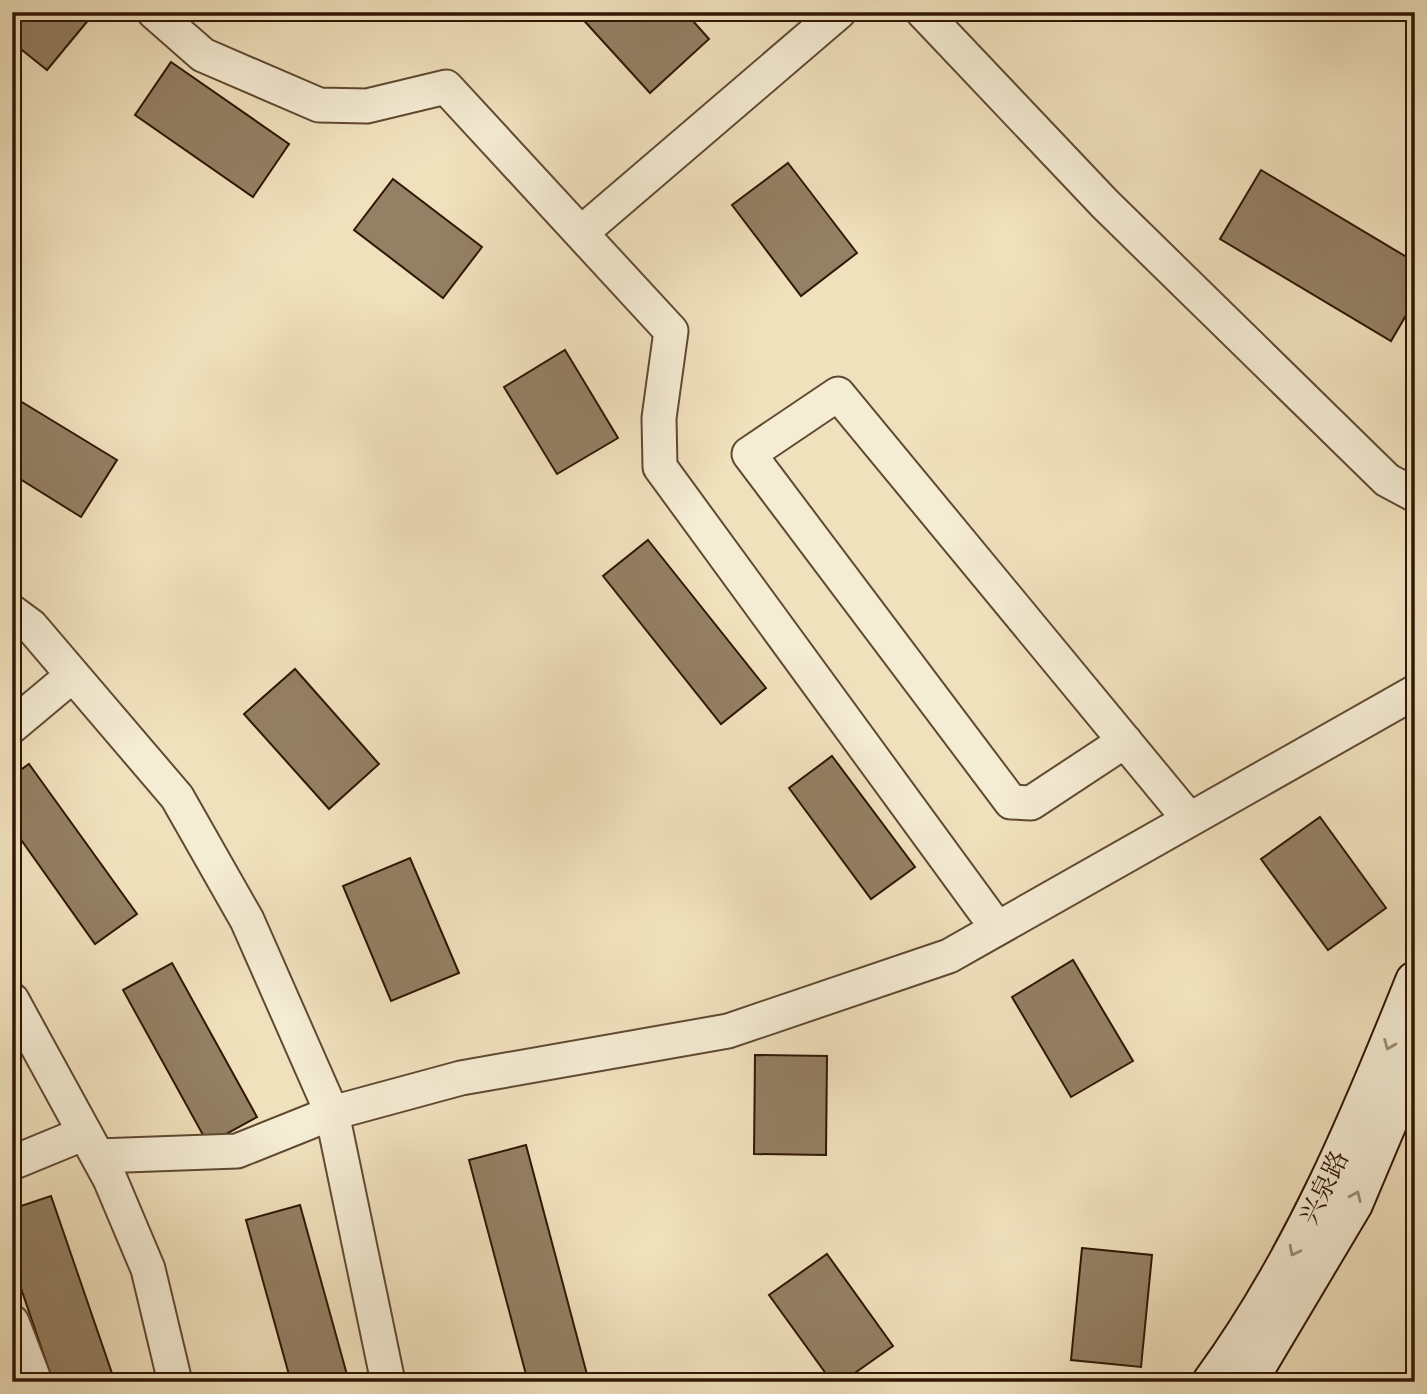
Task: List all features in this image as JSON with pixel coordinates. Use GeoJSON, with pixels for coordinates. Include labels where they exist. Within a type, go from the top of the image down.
{"type":"FeatureCollection","features":[{"type":"Feature","properties":{"kind":"street"},"geometry":{"type":"LineString","coordinates":[[154,12],[203,55],[319,105],[367,106],[446,87],[581,233],[671,331],[659,418],[660,467],[997,928]]}},
{"type":"Feature","properties":{"kind":"street"},"geometry":{"type":"LineString","coordinates":[[581,233],[839,12]]}},
{"type":"Feature","properties":{"kind":"street"},"geometry":{"type":"LineString","coordinates":[[923,12],[1105,204],[1387,480],[1415,495]]}},
{"type":"Feature","properties":{"kind":"street"},"geometry":{"type":"LineString","coordinates":[[1125,741],[1031,803],[1011,802],[749,454],[838,394],[1125,741],[1189,819]]}},
{"type":"Feature","properties":{"kind":"street"},"geometry":{"type":"LineString","coordinates":[[12,612],[31,626],[177,797],[247,920],[332,1113],[388,1382]]}},
{"type":"Feature","properties":{"kind":"street"},"geometry":{"type":"LineString","coordinates":[[12,726],[73,675]]}},
{"type":"Feature","properties":{"kind":"street"},"geometry":{"type":"LineString","coordinates":[[12,1163],[92,1144],[237,1151],[332,1113],[461,1078],[728,1031],[948,956],[1415,692]]}},
{"type":"Feature","properties":{"kind":"street","name":"兴泉路"},"geometry":{"type":"LineString","coordinates":[[1212,1382],[1285,1270],[1314,1213],[1370,1092],[1415,981]]}},
{"type":"Feature","properties":{"kind":"street"},"geometry":{"type":"LineString","coordinates":[[12,1000],[110,1179],[148,1269],[175,1382]]}},
{"type":"Feature","properties":{"kind":"street","name":"兴泉路"},"geometry":{"type":"LineString","coordinates":[[1247,1382],[1353,1204],[1415,1057]]}},
{"type":"Feature","properties":{"kind":"street"},"geometry":{"type":"LineString","coordinates":[[12,1322],[35,1382]]}},
{"type":"Feature","properties":{"kind":"building"},"geometry":{"type":"Polygon","coordinates":[[[12,12],[83,12],[90,18],[47,70],[12,42],[12,12]]]}},
{"type":"Feature","properties":{"kind":"building"},"geometry":{"type":"Polygon","coordinates":[[[685,12],[709,39],[650,93],[578,14],[685,12]]]}},
{"type":"Feature","properties":{"kind":"building"},"geometry":{"type":"Polygon","coordinates":[[[171,62],[289,144],[253,197],[135,115],[171,62]]]}},
{"type":"Feature","properties":{"kind":"building"},"geometry":{"type":"Polygon","coordinates":[[[788,163],[857,253],[801,296],[732,205],[788,163]]]}},
{"type":"Feature","properties":{"kind":"building"},"geometry":{"type":"Polygon","coordinates":[[[1261,170],[1415,262],[1415,300],[1391,341],[1220,239],[1261,170]]]}},
{"type":"Feature","properties":{"kind":"building"},"geometry":{"type":"Polygon","coordinates":[[[393,179],[482,247],[443,298],[354,230],[393,179]]]}},
{"type":"Feature","properties":{"kind":"building"},"geometry":{"type":"Polygon","coordinates":[[[565,350],[618,438],[557,474],[504,387],[565,350]]]}},
{"type":"Feature","properties":{"kind":"building"},"geometry":{"type":"Polygon","coordinates":[[[12,396],[117,460],[81,517],[12,474],[12,396]]]}},
{"type":"Feature","properties":{"kind":"building"},"geometry":{"type":"Polygon","coordinates":[[[648,540],[766,688],[721,724],[603,576],[648,540]]]}},
{"type":"Feature","properties":{"kind":"building"},"geometry":{"type":"Polygon","coordinates":[[[295,669],[379,764],[329,809],[244,714],[295,669]]]}},
{"type":"Feature","properties":{"kind":"building"},"geometry":{"type":"Polygon","coordinates":[[[832,756],[915,867],[871,899],[789,788],[832,756]]]}},
{"type":"Feature","properties":{"kind":"building"},"geometry":{"type":"Polygon","coordinates":[[[29,764],[137,914],[95,944],[12,827],[12,776],[29,764]]]}},
{"type":"Feature","properties":{"kind":"building"},"geometry":{"type":"Polygon","coordinates":[[[1320,817],[1386,908],[1328,950],[1261,859],[1320,817]]]}},
{"type":"Feature","properties":{"kind":"building"},"geometry":{"type":"Polygon","coordinates":[[[410,858],[459,973],[391,1001],[343,886],[410,858]]]}},
{"type":"Feature","properties":{"kind":"building"},"geometry":{"type":"Polygon","coordinates":[[[1073,960],[1133,1061],[1071,1097],[1012,997],[1073,960]]]}},
{"type":"Feature","properties":{"kind":"building"},"geometry":{"type":"Polygon","coordinates":[[[172,963],[257,1117],[208,1144],[123,990],[172,963]]]}},
{"type":"Feature","properties":{"kind":"building"},"geometry":{"type":"Polygon","coordinates":[[[755,1055],[827,1056],[826,1155],[754,1154],[755,1055]]]}},
{"type":"Feature","properties":{"kind":"building"},"geometry":{"type":"Polygon","coordinates":[[[526,1145],[589,1382],[528,1382],[469,1160],[526,1145]]]}},
{"type":"Feature","properties":{"kind":"building"},"geometry":{"type":"Polygon","coordinates":[[[51,1196],[115,1382],[53,1382],[12,1262],[12,1209],[51,1196]]]}},
{"type":"Feature","properties":{"kind":"building"},"geometry":{"type":"Polygon","coordinates":[[[300,1205],[349,1382],[291,1382],[246,1220],[300,1205]]]}},
{"type":"Feature","properties":{"kind":"building"},"geometry":{"type":"Polygon","coordinates":[[[1082,1248],[1152,1255],[1141,1367],[1071,1360],[1082,1248]]]}},
{"type":"Feature","properties":{"kind":"building"},"geometry":{"type":"Polygon","coordinates":[[[827,1254],[893,1346],[842,1382],[832,1382],[769,1295],[827,1254]]]}}]}
